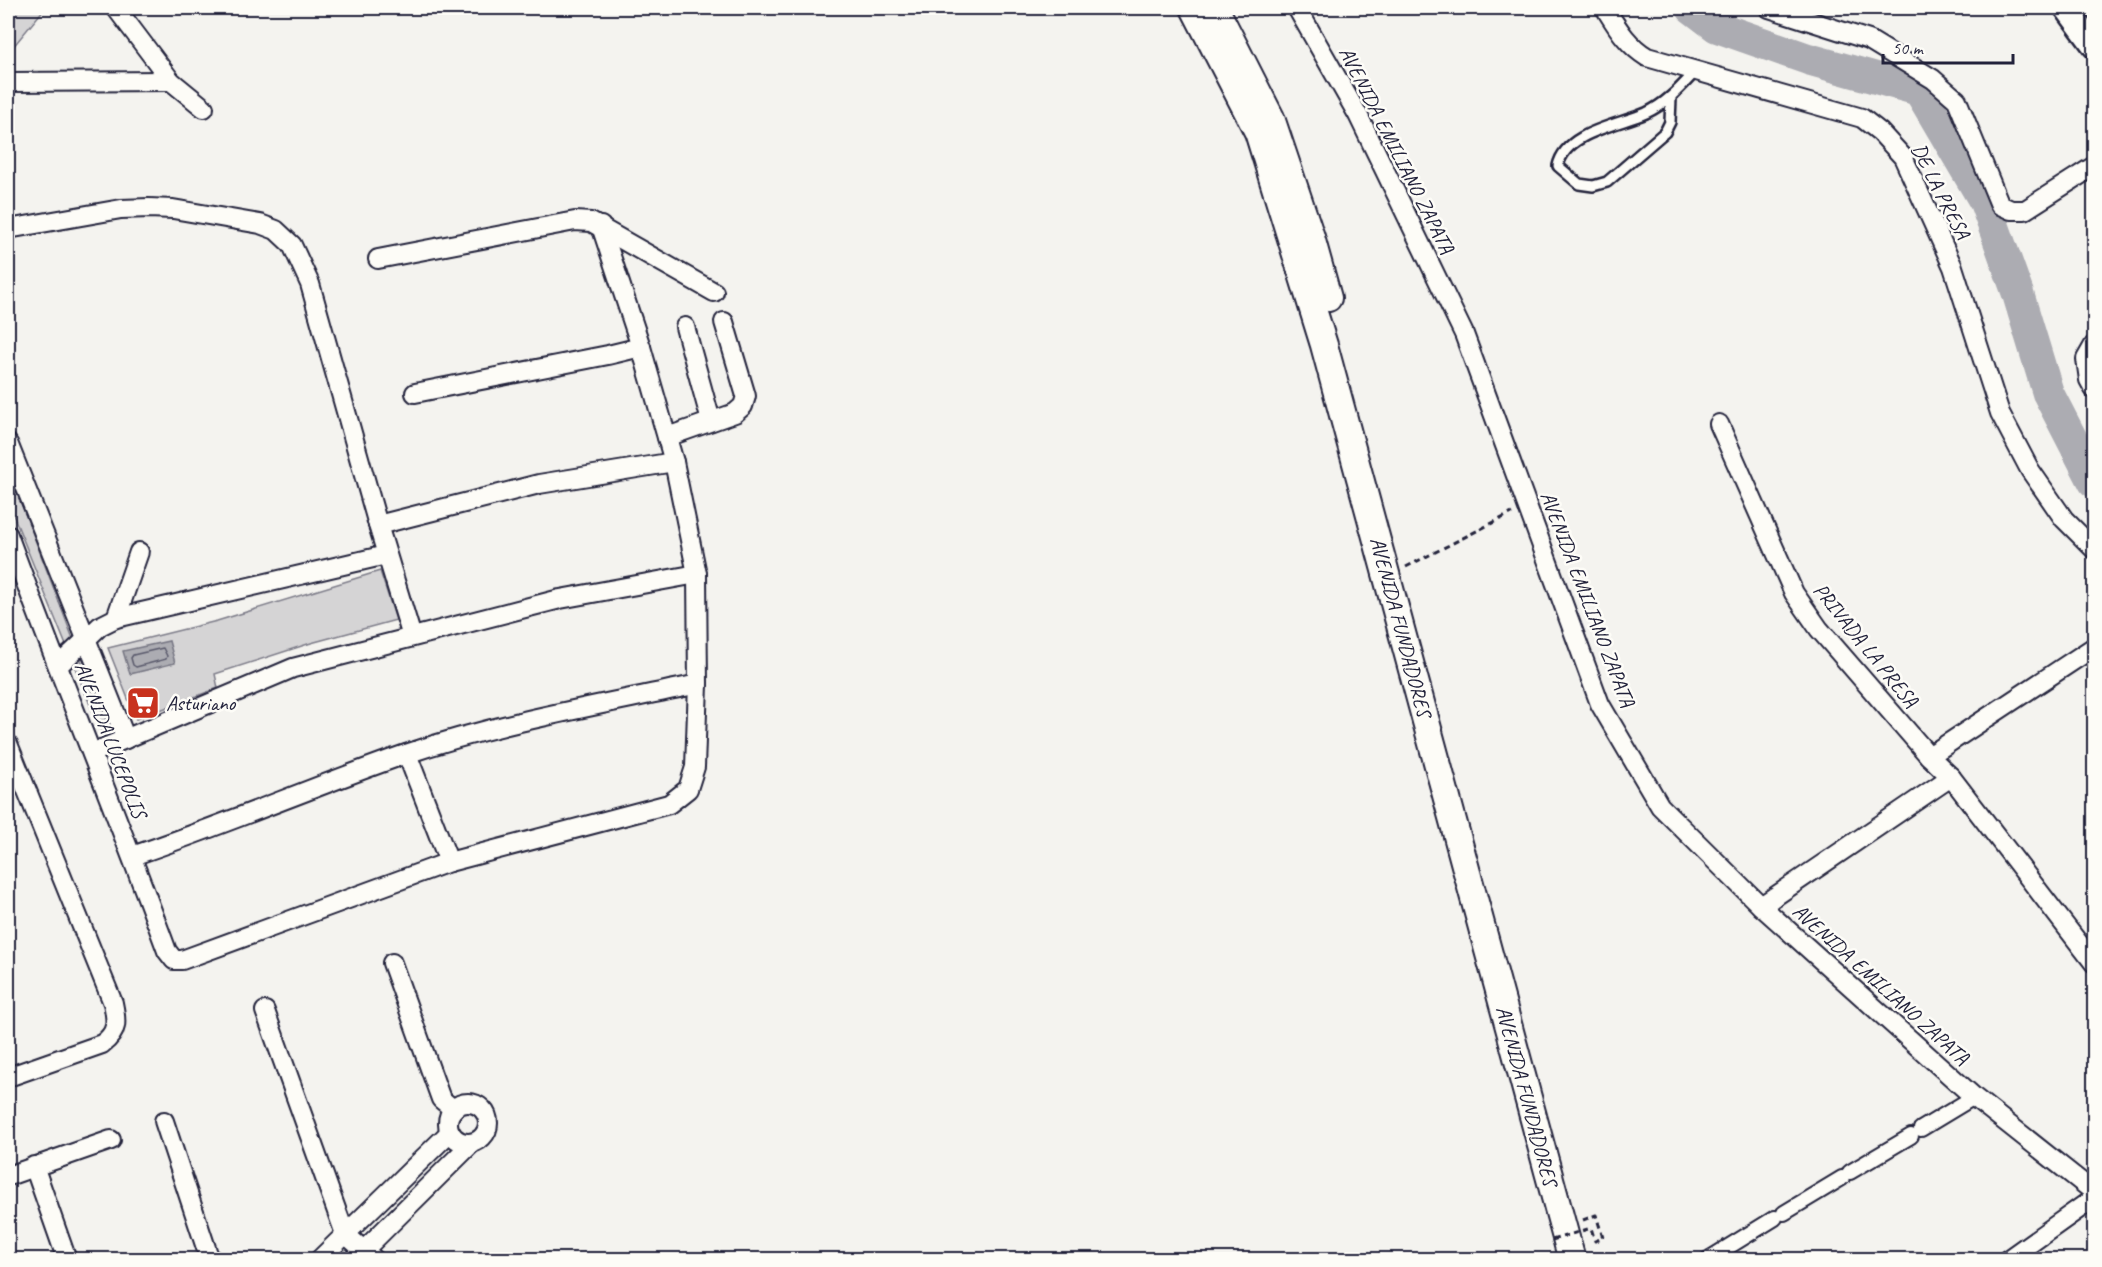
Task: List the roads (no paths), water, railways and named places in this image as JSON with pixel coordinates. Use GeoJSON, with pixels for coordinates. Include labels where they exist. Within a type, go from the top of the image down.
{"type":"FeatureCollection","features":[{"type":"Feature","properties":{"kind":"main road","name":"AVENIDA FUNDADORES"},"geometry":{"type":"LineString","coordinates":[[1194,8],[1258,132],[1311,301],[1572,1260]]}},
{"type":"Feature","properties":{"kind":"main road","name":"AVENIDA FUNDADORES"},"geometry":{"type":"LineString","coordinates":[[1215,8],[1272,118],[1311,237],[1589,1260]]}},
{"type":"Feature","properties":{"kind":"street"},"geometry":{"type":"LineString","coordinates":[[116,8],[171,81],[204,108]]}},
{"type":"Feature","properties":{"kind":"street","name":"AVENIDA EMILIANO ZAPATA"},"geometry":{"type":"LineString","coordinates":[[1298,8],[1358,115],[1464,334],[1600,704],[1660,806],[1761,906],[1974,1097],[2094,1192]]}},
{"type":"Feature","properties":{"kind":"street","name":"DE LA PRESA"},"geometry":{"type":"LineString","coordinates":[[1605,8],[1623,38],[1636,50],[1653,59],[1862,118],[1880,132],[1903,157],[1953,267],[2000,413],[2030,470],[2064,519],[2094,549]]}},
{"type":"Feature","properties":{"kind":"street"},"geometry":{"type":"LineString","coordinates":[[1769,8],[1869,40],[1933,79],[1957,100],[2000,205],[2011,210],[2025,210],[2094,166]]}},
{"type":"Feature","properties":{"kind":"street"},"geometry":{"type":"LineString","coordinates":[[2066,8],[2094,46]]}},
{"type":"Feature","properties":{"kind":"street"},"geometry":{"type":"LineString","coordinates":[[8,81],[171,81]]}},
{"type":"Feature","properties":{"kind":"street"},"geometry":{"type":"LineString","coordinates":[[8,229],[121,209],[173,209],[260,224],[276,230],[292,245],[310,284],[386,555],[412,637]]}},
{"type":"Feature","properties":{"kind":"street"},"geometry":{"type":"LineString","coordinates":[[378,259],[575,221],[591,222],[714,292]]}},
{"type":"Feature","properties":{"kind":"street"},"geometry":{"type":"LineString","coordinates":[[407,754],[449,862],[669,804],[688,789],[695,767],[698,684],[697,574],[674,462],[641,347],[601,226]]}},
{"type":"Feature","properties":{"kind":"street"},"geometry":{"type":"LineString","coordinates":[[666,437],[735,413],[743,406],[746,396],[724,322]]}},
{"type":"Feature","properties":{"kind":"street"},"geometry":{"type":"LineString","coordinates":[[685,327],[711,421]]}},
{"type":"Feature","properties":{"kind":"street"},"geometry":{"type":"LineString","coordinates":[[2094,345],[2086,359],[2089,380],[2094,389]]}},
{"type":"Feature","properties":{"kind":"street"},"geometry":{"type":"LineString","coordinates":[[415,393],[641,347]]}},
{"type":"Feature","properties":{"kind":"street","name":"PRIVADA LA PRESA"},"geometry":{"type":"LineString","coordinates":[[1719,424],[1794,593],[1819,629],[1929,756],[1951,777],[2094,963]]}},
{"type":"Feature","properties":{"kind":"street","name":"AVENIDA LUCEPOLIS"},"geometry":{"type":"LineString","coordinates":[[8,442],[126,739]]}},
{"type":"Feature","properties":{"kind":"street"},"geometry":{"type":"LineString","coordinates":[[378,525],[539,484],[674,462]]}},
{"type":"Feature","properties":{"kind":"street","name":"AVENIDA LUCEPOLIS"},"geometry":{"type":"LineString","coordinates":[[8,535],[167,951],[174,960],[182,960],[449,862]]}},
{"type":"Feature","properties":{"kind":"street"},"geometry":{"type":"LineString","coordinates":[[116,618],[139,552]]}},
{"type":"Feature","properties":{"kind":"street"},"geometry":{"type":"LineString","coordinates":[[58,666],[100,626],[116,618],[386,555]]}},
{"type":"Feature","properties":{"kind":"street"},"geometry":{"type":"LineString","coordinates":[[92,753],[293,668],[560,599],[697,574]]}},
{"type":"Feature","properties":{"kind":"street"},"geometry":{"type":"LineString","coordinates":[[1929,756],[2094,647]]}},
{"type":"Feature","properties":{"kind":"street"},"geometry":{"type":"LineString","coordinates":[[132,856],[407,754],[476,734],[601,704],[698,684]]}},
{"type":"Feature","properties":{"kind":"street"},"geometry":{"type":"LineString","coordinates":[[8,744],[116,1015],[116,1028],[110,1038],[102,1044],[8,1077]]}},
{"type":"Feature","properties":{"kind":"street"},"geometry":{"type":"LineString","coordinates":[[1761,906],[1951,777]]}},
{"type":"Feature","properties":{"kind":"street"},"geometry":{"type":"LineString","coordinates":[[392,963],[441,1099],[453,1110]]}},
{"type":"Feature","properties":{"kind":"street"},"geometry":{"type":"LineString","coordinates":[[265,1011],[345,1234],[365,1256],[472,1143],[478,1141],[488,1130],[488,1116],[484,1110],[465,1102],[453,1110],[448,1123],[450,1132],[458,1140],[472,1143]]}},
{"type":"Feature","properties":{"kind":"street"},"geometry":{"type":"LineString","coordinates":[[1707,1260],[1974,1097]]}},
{"type":"Feature","properties":{"kind":"street"},"geometry":{"type":"LineString","coordinates":[[164,1121],[210,1260]]}},
{"type":"Feature","properties":{"kind":"street"},"geometry":{"type":"LineString","coordinates":[[319,1260],[450,1132]]}},
{"type":"Feature","properties":{"kind":"street"},"geometry":{"type":"LineString","coordinates":[[8,1176],[111,1140]]}},
{"type":"Feature","properties":{"kind":"street"},"geometry":{"type":"LineString","coordinates":[[34,1166],[67,1260]]}},
{"type":"Feature","properties":{"kind":"street"},"geometry":{"type":"LineString","coordinates":[[2007,1260],[2094,1198]]}},
{"type":"Feature","properties":{"kind":"lane"},"geometry":{"type":"LineString","coordinates":[[1671,98],[1670,122],[1665,132],[1606,182],[1593,186],[1578,184],[1558,166],[1560,156],[1572,145],[1591,132],[1646,113],[1671,98],[1695,72]]}},
{"type":"Feature","properties":{"kind":"water"},"geometry":{"type":"Polygon","coordinates":[[[169,641],[175,663],[130,674],[123,651],[169,641]]]}},
{"type":"Feature","properties":{"kind":"waterway"},"geometry":{"type":"LineString","coordinates":[[1692,8],[1717,27],[1808,59],[1919,90],[1985,202],[2018,294],[2048,393],[2094,482]]}},
{"type":"Feature","properties":{"kind":"place","name":"Asturiano"},"geometry":{"type":"Point","coordinates":[143,703]}}]}
